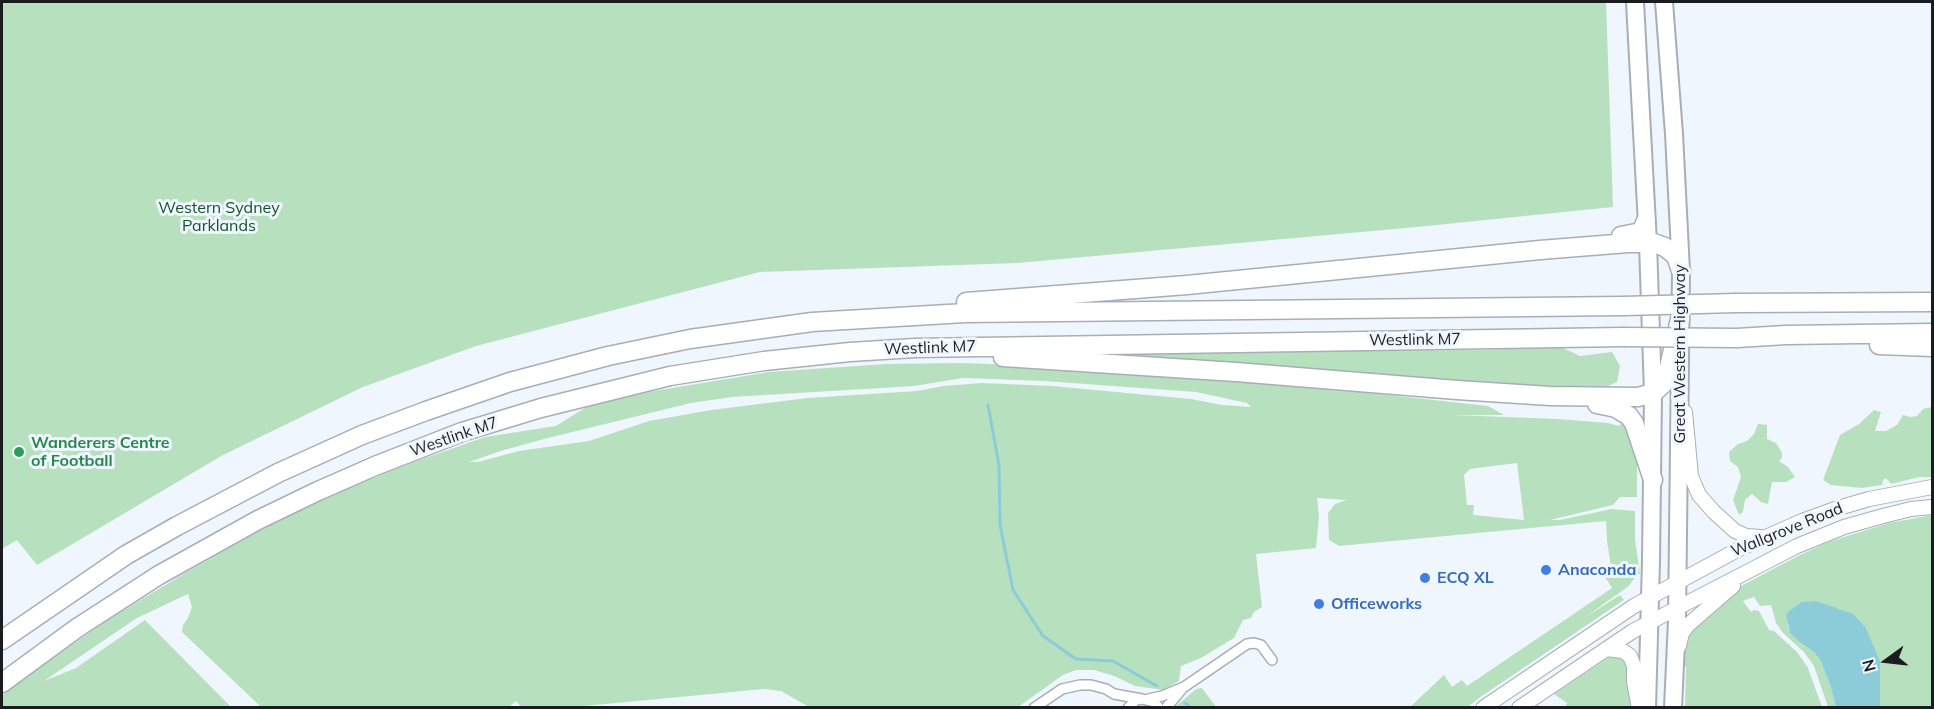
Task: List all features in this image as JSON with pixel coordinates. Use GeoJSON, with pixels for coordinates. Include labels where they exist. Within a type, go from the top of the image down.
{"type":"FeatureCollection","features":[{"type":"Feature","properties":{"kind":"highway","name":"Great Western Highway"},"geometry":{"type":"LineString","coordinates":[[1635,2],[1648,243],[1653,393],[1647,708]]}},
{"type":"Feature","properties":{"kind":"highway","name":"Great Western Highway"},"geometry":{"type":"LineString","coordinates":[[1664,2],[1681,271],[1677,607],[1672,708]]}},
{"type":"Feature","properties":{"kind":"highway"},"geometry":{"type":"LineString","coordinates":[[1454,259],[1535,244],[1637,234],[1644,228],[1646,220]]}},
{"type":"Feature","properties":{"kind":"highway"},"geometry":{"type":"LineString","coordinates":[[861,318],[915,306],[1187,285],[1540,250],[1648,243],[1665,247],[1671,251],[1679,262],[1681,271]]}},
{"type":"Feature","properties":{"kind":"highway","name":"Westlink M7"},"geometry":{"type":"LineString","coordinates":[[2,640],[126,555],[216,504],[362,435],[510,382],[608,356],[690,339],[757,328],[861,318],[965,313],[1932,302]]}},
{"type":"Feature","properties":{"kind":"highway"},"geometry":{"type":"LineString","coordinates":[[915,348],[980,356],[1213,370],[1351,383],[1550,396],[1638,397],[1653,393],[1667,376],[1680,319]]}},
{"type":"Feature","properties":{"kind":"highway","name":"Westlink M7"},"geometry":{"type":"LineString","coordinates":[[2,683],[126,595],[195,554],[318,490],[462,432],[561,403],[670,376],[764,361],[915,348],[1623,337],[1737,338],[1932,333]]}},
{"type":"Feature","properties":{"kind":"highway"},"geometry":{"type":"LineString","coordinates":[[1771,336],[1784,343],[1932,347]]}},
{"type":"Feature","properties":{"kind":"highway"},"geometry":{"type":"LineString","coordinates":[[1550,396],[1616,408],[1629,416],[1638,430],[1653,480]]}},
{"type":"Feature","properties":{"kind":"main road"},"geometry":{"type":"LineString","coordinates":[[1681,392],[1687,422],[1691,476],[1696,490],[1714,512],[1735,531],[1746,536],[1765,537]]}},
{"type":"Feature","properties":{"kind":"main road","name":"Wallgrove Road"},"geometry":{"type":"LineString","coordinates":[[1483,708],[1650,596],[1765,537],[1802,520],[1835,509],[1869,499],[1932,487]]}},
{"type":"Feature","properties":{"kind":"main road","name":"Wallgrove Road"},"geometry":{"type":"LineString","coordinates":[[1519,708],[1650,622],[1797,546],[1844,527],[1911,509],[1932,507]]}},
{"type":"Feature","properties":{"kind":"main road"},"geometry":{"type":"LineString","coordinates":[[1673,679],[1684,629],[1709,605],[1755,568]]}},
{"type":"Feature","properties":{"kind":"main road"},"geometry":{"type":"LineString","coordinates":[[1606,649],[1623,651],[1630,656],[1634,666],[1634,682],[1639,708]]}},
{"type":"Feature","properties":{"kind":"street"},"geometry":{"type":"LineString","coordinates":[[1128,708],[1136,700],[1162,696],[1184,687],[1247,644],[1262,645],[1272,660]]}},
{"type":"Feature","properties":{"kind":"street"},"geometry":{"type":"LineString","coordinates":[[1034,708],[1062,689],[1080,685],[1101,687],[1114,694],[1145,699],[1154,702],[1159,708]]}},
{"type":"Feature","properties":{"kind":"street"},"geometry":{"type":"LineString","coordinates":[[1166,708],[1184,687]]}},
{"type":"Feature","properties":{"kind":"street"},"geometry":{"type":"LineString","coordinates":[[1114,694],[1122,708]]}},
{"type":"Feature","properties":{"kind":"green space","name":"Western Sydney Parklands"},"geometry":{"type":"Polygon","coordinates":[[[2,2],[1606,2],[1613,207],[1017,263],[760,272],[476,346],[363,387],[223,455],[37,565],[17,540],[2,549],[2,2]]]}},
{"type":"Feature","properties":{"kind":"green space"},"geometry":{"type":"Polygon","coordinates":[[[1561,347],[1580,356],[1612,352],[1620,366],[1617,382],[1606,387],[1587,389],[1535,388],[1097,356],[1096,352],[1481,350],[1561,347]]]}},
{"type":"Feature","properties":{"kind":"green space"},"geometry":{"type":"Polygon","coordinates":[[[962,363],[1046,366],[1276,382],[1336,391],[1488,406],[1504,415],[1453,415],[1558,419],[1619,426],[1625,420],[1637,446],[1637,497],[1620,497],[1613,505],[1550,520],[1611,509],[1635,511],[1635,539],[1640,574],[1637,574],[1629,586],[1584,618],[1620,595],[1624,600],[1468,707],[1410,707],[1444,675],[1452,687],[1462,680],[1467,686],[1612,588],[1605,577],[1612,573],[1606,521],[1339,546],[1329,540],[1328,513],[1335,504],[1346,500],[1317,498],[1319,516],[1316,548],[1256,554],[1262,607],[1254,612],[1251,618],[1243,620],[1234,638],[1201,658],[1181,666],[1179,681],[1163,690],[1135,686],[1094,670],[1076,670],[1063,675],[1018,707],[809,707],[781,691],[764,689],[563,708],[521,707],[516,701],[508,708],[261,707],[182,632],[192,607],[188,594],[137,618],[44,681],[76,668],[145,620],[231,707],[2,708],[2,695],[9,689],[106,621],[185,573],[272,524],[348,488],[414,462],[485,437],[556,426],[588,406],[654,391],[769,372],[885,364],[962,363]],[[963,378],[914,386],[732,397],[691,403],[548,438],[469,462],[478,462],[519,451],[589,441],[649,421],[711,410],[808,398],[917,391],[982,383],[1052,386],[1251,407],[1247,403],[1196,392],[1044,381],[963,378]],[[1517,463],[1470,469],[1464,475],[1467,505],[1474,505],[1473,515],[1524,520],[1517,463]]]}},
{"type":"Feature","properties":{"kind":"green space"},"geometry":{"type":"Polygon","coordinates":[[[1932,407],[1932,477],[1919,477],[1891,484],[1886,478],[1882,485],[1862,488],[1831,485],[1823,480],[1840,435],[1859,424],[1874,410],[1881,412],[1875,431],[1886,431],[1897,425],[1903,415],[1917,416],[1923,409],[1932,407]]]}},
{"type":"Feature","properties":{"kind":"green space"},"geometry":{"type":"Polygon","coordinates":[[[1758,424],[1767,425],[1767,439],[1776,443],[1782,453],[1779,461],[1788,467],[1795,477],[1786,482],[1772,482],[1768,504],[1761,502],[1752,494],[1745,500],[1743,512],[1739,515],[1733,500],[1741,477],[1738,467],[1730,461],[1729,452],[1738,444],[1747,441],[1754,434],[1758,424]]]}},
{"type":"Feature","properties":{"kind":"green space"},"geometry":{"type":"Polygon","coordinates":[[[1932,515],[1932,707],[1880,707],[1879,695],[1787,623],[1790,633],[1814,652],[1821,661],[1836,707],[1828,707],[1814,666],[1804,652],[1783,633],[1776,623],[1771,605],[1760,606],[1754,597],[1743,601],[1751,612],[1759,611],[1769,630],[1774,631],[1797,652],[1808,668],[1822,707],[1685,707],[1686,638],[1694,623],[1697,627],[1701,623],[1699,618],[1739,587],[1828,542],[1889,523],[1932,515]]]}},
{"type":"Feature","properties":{"kind":"green space"},"geometry":{"type":"Polygon","coordinates":[[[1611,656],[1623,658],[1626,666],[1631,669],[1630,707],[1565,707],[1567,703],[1554,694],[1611,656]]]}},
{"type":"Feature","properties":{"kind":"green space"},"geometry":{"type":"Polygon","coordinates":[[[1202,688],[1216,707],[1175,707],[1196,689],[1202,688]]]}},
{"type":"Feature","properties":{"kind":"water"},"geometry":{"type":"Polygon","coordinates":[[[1816,601],[1853,614],[1866,628],[1880,662],[1880,707],[1836,707],[1821,661],[1814,652],[1790,633],[1786,615],[1789,611],[1802,602],[1816,601]]]}},
{"type":"Feature","properties":{"kind":"waterway"},"geometry":{"type":"LineString","coordinates":[[988,405],[999,465],[1000,525],[1013,590],[1043,636],[1076,659],[1113,661],[1157,686]]}},
{"type":"Feature","properties":{"kind":"waterway"},"geometry":{"type":"LineString","coordinates":[[1185,703],[1191,708]]}},
{"type":"Feature","properties":{"kind":"place","name":"Wanderers Centre of Football"},"geometry":{"type":"Point","coordinates":[19,452]}},
{"type":"Feature","properties":{"kind":"place","name":"Anaconda"},"geometry":{"type":"Point","coordinates":[1546,570]}},
{"type":"Feature","properties":{"kind":"place","name":"ECQ XL"},"geometry":{"type":"Point","coordinates":[1425,578]}},
{"type":"Feature","properties":{"kind":"place","name":"Officeworks"},"geometry":{"type":"Point","coordinates":[1319,604]}}]}
